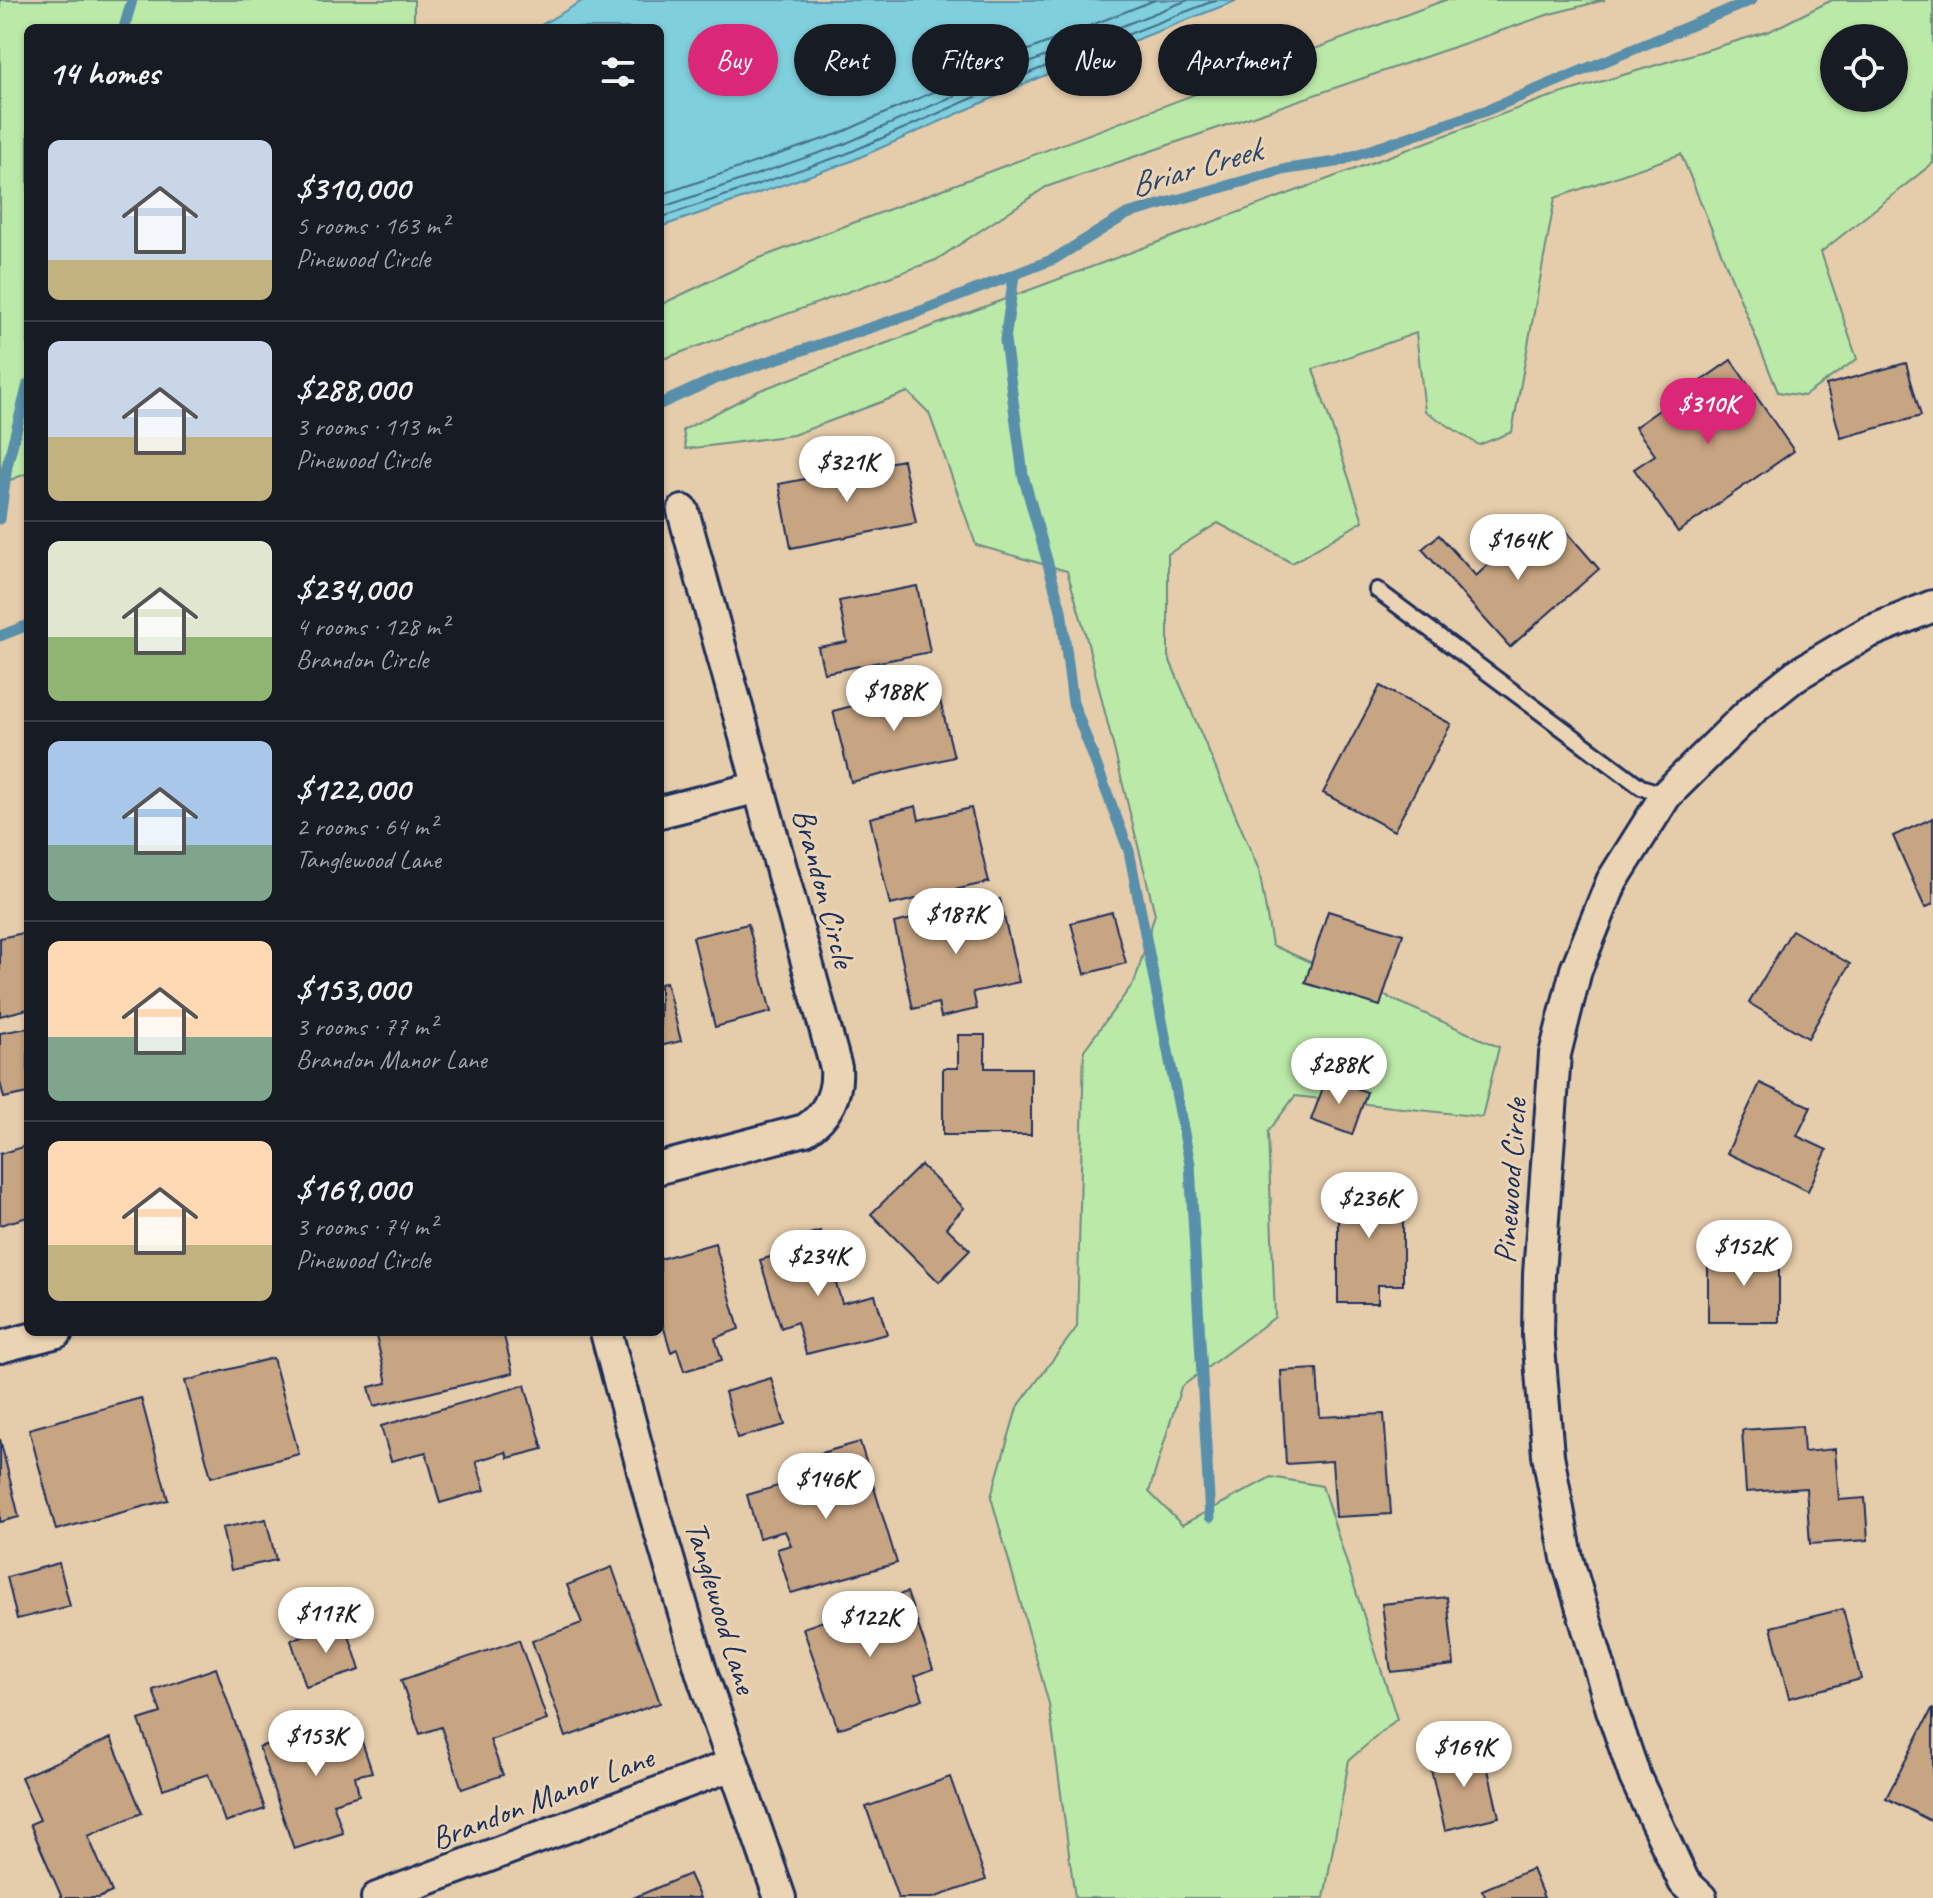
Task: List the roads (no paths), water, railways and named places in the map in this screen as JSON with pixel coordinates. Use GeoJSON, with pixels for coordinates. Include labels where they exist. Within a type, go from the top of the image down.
{"type":"FeatureCollection","features":[{"type":"Feature","properties":{"kind":"street","name":"Brandon Circle"},"geometry":{"type":"LineString","coordinates":[[664,1167],[805,1130],[815,1124],[831,1104],[837,1080],[683,511]]}},
{"type":"Feature","properties":{"kind":"street","name":"Pinewood Circle"},"geometry":{"type":"LineString","coordinates":[[1701,1898],[1684,1882],[1639,1789],[1571,1572],[1548,1455],[1538,1336],[1539,1274],[1555,1054],[1576,970],[1612,881],[1666,795],[1753,709],[1796,675],[1867,633],[1933,606]]}},
{"type":"Feature","properties":{"kind":"street"},"geometry":{"type":"LineString","coordinates":[[664,811],[759,787]]}},
{"type":"Feature","properties":{"kind":"street"},"geometry":{"type":"LineString","coordinates":[[0,1347],[42,1336]]}},
{"type":"Feature","properties":{"kind":"street","name":"Tanglewood Lane"},"geometry":{"type":"LineString","coordinates":[[607,1336],[702,1674],[780,1898]]}},
{"type":"Feature","properties":{"kind":"street","name":"Brandon Manor Lane"},"geometry":{"type":"LineString","coordinates":[[377,1898],[732,1765]]}},
{"type":"Feature","properties":{"kind":"lane"},"geometry":{"type":"LineString","coordinates":[[1377,590],[1641,787],[1666,795]]}},
{"type":"Feature","properties":{"kind":"water"},"geometry":{"type":"Polygon","coordinates":[[[584,0],[1238,0],[1176,24],[1158,24],[1158,31],[1142,37],[1142,24],[1045,24],[1045,75],[1029,82],[1029,24],[912,24],[912,96],[998,96],[849,162],[664,226],[664,24],[543,24],[584,0]]]}},
{"type":"Feature","properties":{"kind":"waterway"},"geometry":{"type":"LineString","coordinates":[[125,24],[132,0]]}},
{"type":"Feature","properties":{"kind":"waterway","name":"Briar Creek"},"geometry":{"type":"LineString","coordinates":[[664,402],[715,379],[921,311],[1054,259],[1127,214],[1287,169],[1336,162],[1485,111],[1752,0]]}},
{"type":"Feature","properties":{"kind":"waterway"},"geometry":{"type":"LineString","coordinates":[[1014,275],[1005,340],[1023,475],[1061,610],[1073,703],[1129,851],[1190,1164],[1210,1517]]}},
{"type":"Feature","properties":{"kind":"waterway"},"geometry":{"type":"LineString","coordinates":[[0,519],[7,466],[24,400]]}},
{"type":"Feature","properties":{"kind":"waterway","name":"Briar Creek"},"geometry":{"type":"LineString","coordinates":[[0,636],[24,627]]}}]}
